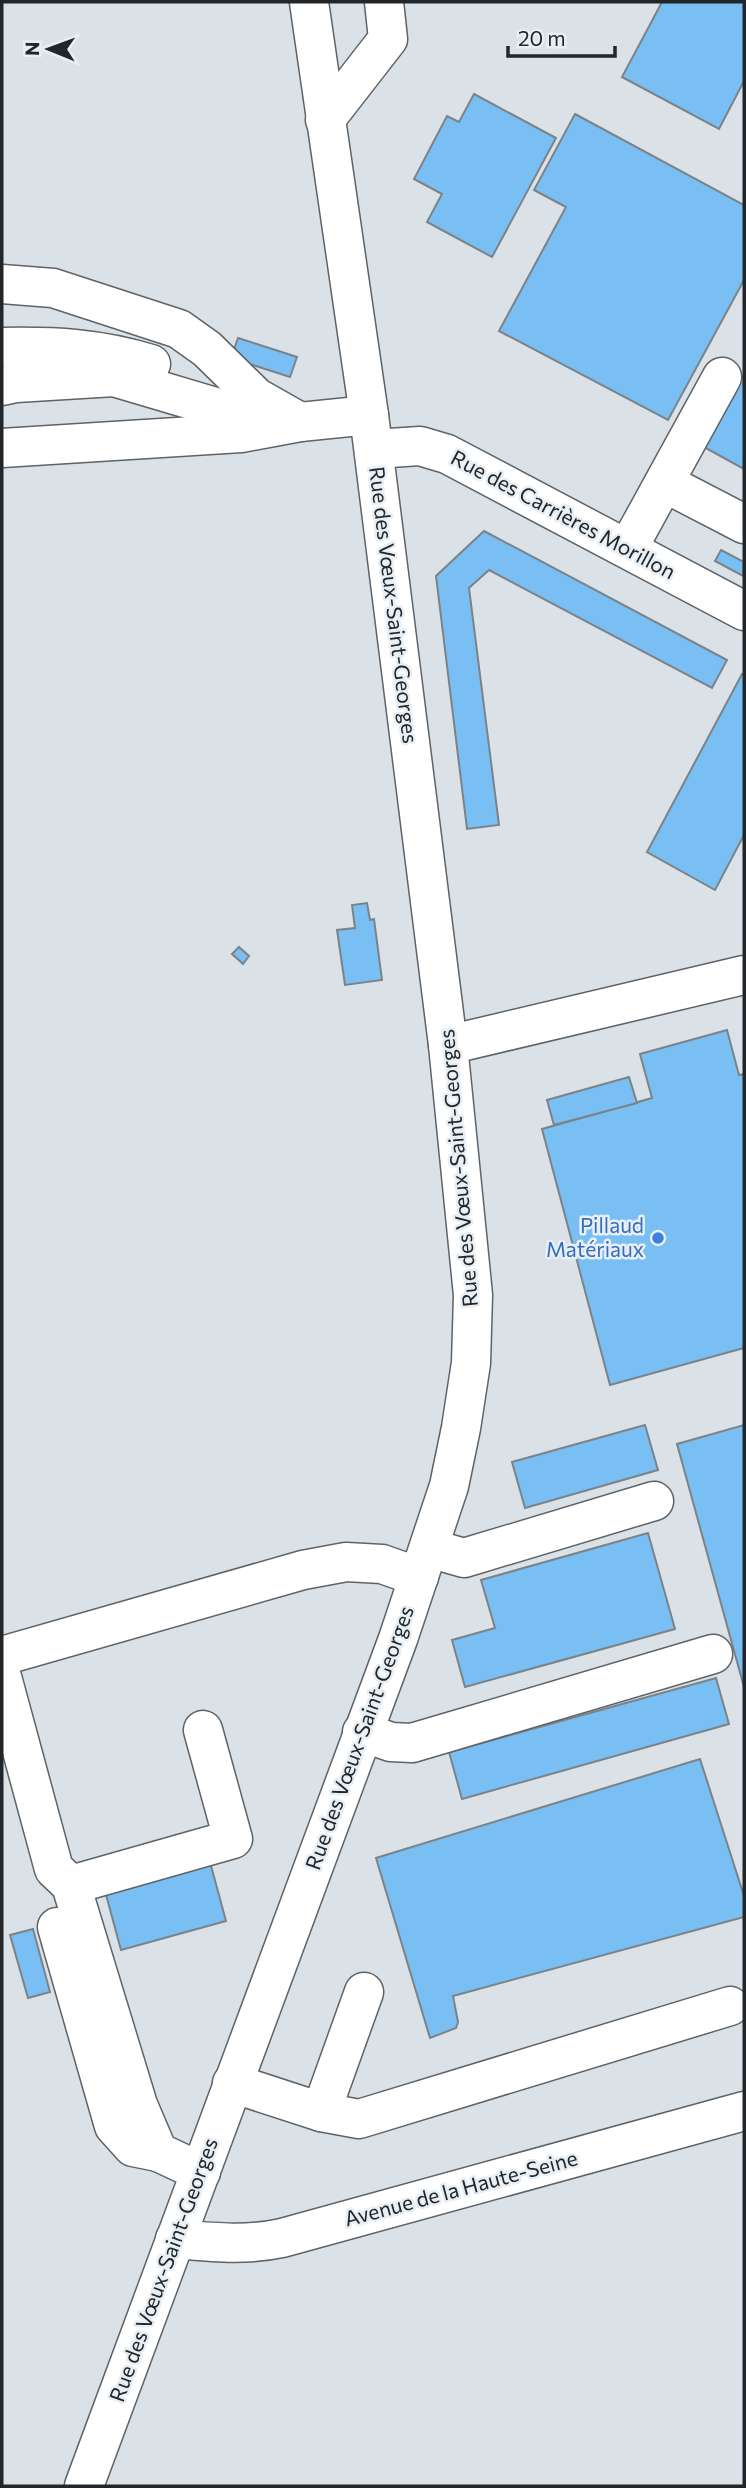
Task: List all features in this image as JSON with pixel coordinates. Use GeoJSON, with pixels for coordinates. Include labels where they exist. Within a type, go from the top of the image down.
{"type":"FeatureCollection","features":[{"type":"Feature","properties":{"kind":"street","name":"Rue des Vœux-Saint-Georges"},"geometry":{"type":"LineString","coordinates":[[84,2486],[424,1562],[449,1486],[471,1363],[473,1295],[448,1045],[372,432],[309,2]]}},
{"type":"Feature","properties":{"kind":"street"},"geometry":{"type":"LineString","coordinates":[[325,120],[388,39],[384,2]]}},
{"type":"Feature","properties":{"kind":"street"},"geometry":{"type":"LineString","coordinates":[[2,284],[53,288],[179,329],[207,349],[278,415]]}},
{"type":"Feature","properties":{"kind":"street"},"geometry":{"type":"LineString","coordinates":[[2,347],[57,346],[129,357],[278,415]]}},
{"type":"Feature","properties":{"kind":"street"},"geometry":{"type":"LineString","coordinates":[[2,386],[114,377],[278,415]]}},
{"type":"Feature","properties":{"kind":"street"},"geometry":{"type":"LineString","coordinates":[[628,548],[722,377]]}},
{"type":"Feature","properties":{"kind":"street","name":"Rue des Carrières Morillon"},"geometry":{"type":"LineString","coordinates":[[2,448],[241,433],[278,415],[372,432],[447,454],[744,611]]}},
{"type":"Feature","properties":{"kind":"street"},"geometry":{"type":"LineString","coordinates":[[665,483],[744,524]]}},
{"type":"Feature","properties":{"kind":"street"},"geometry":{"type":"LineString","coordinates":[[448,1045],[744,975]]}},
{"type":"Feature","properties":{"kind":"street"},"geometry":{"type":"LineString","coordinates":[[2,1656],[303,1570],[346,1563],[382,1564],[464,1558],[654,1501]]}},
{"type":"Feature","properties":{"kind":"street"},"geometry":{"type":"LineString","coordinates":[[362,1732],[391,1742],[412,1743],[713,1654]]}},
{"type":"Feature","properties":{"kind":"street"},"geometry":{"type":"LineString","coordinates":[[2,1677],[63,1877],[138,2105],[158,2152],[201,2172]]}},
{"type":"Feature","properties":{"kind":"street"},"geometry":{"type":"LineString","coordinates":[[63,1877],[233,1839],[203,1730]]}},
{"type":"Feature","properties":{"kind":"street"},"geometry":{"type":"LineString","coordinates":[[321,2112],[364,1992]]}},
{"type":"Feature","properties":{"kind":"street"},"geometry":{"type":"LineString","coordinates":[[232,2083],[321,2112],[359,2119],[730,2006]]}},
{"type":"Feature","properties":{"kind":"street","name":"Avenue de la Haute-Seine"},"geometry":{"type":"LineString","coordinates":[[175,2239],[236,2244],[282,2238],[744,2110]]}},
{"type":"Feature","properties":{"kind":"building"},"geometry":{"type":"Polygon","coordinates":[[[662,2],[744,2],[744,81],[719,129],[622,77],[662,2]]]}},
{"type":"Feature","properties":{"kind":"building"},"geometry":{"type":"Polygon","coordinates":[[[474,94],[556,138],[492,257],[427,222],[442,194],[414,179],[447,116],[459,122],[474,94]]]}},
{"type":"Feature","properties":{"kind":"building"},"geometry":{"type":"Polygon","coordinates":[[[575,114],[744,205],[744,280],[668,420],[499,331],[566,207],[534,190],[575,114]]]}},
{"type":"Feature","properties":{"kind":"building"},"geometry":{"type":"Polygon","coordinates":[[[238,338],[297,357],[290,377],[231,358],[238,338]]]}},
{"type":"Feature","properties":{"kind":"building"},"geometry":{"type":"Polygon","coordinates":[[[744,374],[744,469],[704,447],[744,374]]]}},
{"type":"Feature","properties":{"kind":"building"},"geometry":{"type":"Polygon","coordinates":[[[484,531],[727,660],[712,688],[489,570],[469,588],[499,825],[467,829],[436,576],[484,531]]]}},
{"type":"Feature","properties":{"kind":"building"},"geometry":{"type":"Polygon","coordinates":[[[721,550],[744,562],[743,576],[715,561],[721,550]]]}},
{"type":"Feature","properties":{"kind":"building"},"geometry":{"type":"Polygon","coordinates":[[[742,674],[744,835],[715,890],[647,852],[742,674]]]}},
{"type":"Feature","properties":{"kind":"building"},"geometry":{"type":"Polygon","coordinates":[[[367,903],[370,920],[374,919],[382,980],[345,985],[337,930],[355,928],[352,905],[367,903]]]}},
{"type":"Feature","properties":{"kind":"building"},"geometry":{"type":"Polygon","coordinates":[[[239,947],[249,956],[243,964],[232,954],[239,947]]]}},
{"type":"Feature","properties":{"kind":"building","name":"Pillaud Matériaux"},"geometry":{"type":"Polygon","coordinates":[[[727,1030],[739,1075],[744,1074],[744,1348],[610,1385],[542,1129],[652,1098],[640,1054],[727,1030]]]}},
{"type":"Feature","properties":{"kind":"building"},"geometry":{"type":"Polygon","coordinates":[[[629,1077],[637,1103],[554,1125],[547,1100],[629,1077]]]}},
{"type":"Feature","properties":{"kind":"building"},"geometry":{"type":"Polygon","coordinates":[[[645,1425],[658,1470],[525,1508],[512,1462],[645,1425]]]}},
{"type":"Feature","properties":{"kind":"building"},"geometry":{"type":"Polygon","coordinates":[[[744,1425],[744,1687],[677,1444],[744,1425]]]}},
{"type":"Feature","properties":{"kind":"building"},"geometry":{"type":"Polygon","coordinates":[[[648,1533],[675,1629],[465,1687],[452,1640],[495,1628],[481,1580],[648,1533]]]}},
{"type":"Feature","properties":{"kind":"building"},"geometry":{"type":"Polygon","coordinates":[[[716,1678],[729,1724],[462,1799],[449,1752],[716,1678]]]}},
{"type":"Feature","properties":{"kind":"building"},"geometry":{"type":"Polygon","coordinates":[[[700,1759],[744,1896],[744,1917],[453,1996],[458,2022],[456,2028],[430,2038],[376,1858],[700,1759]]]}},
{"type":"Feature","properties":{"kind":"building"},"geometry":{"type":"Polygon","coordinates":[[[210,1862],[226,1921],[121,1950],[105,1891],[210,1862]]]}},
{"type":"Feature","properties":{"kind":"building"},"geometry":{"type":"Polygon","coordinates":[[[33,1929],[50,1992],[28,1998],[10,1935],[33,1929]]]}},
{"type":"Feature","properties":{"kind":"place","name":"Pillaud Matériaux"},"geometry":{"type":"Point","coordinates":[658,1238]}}]}
